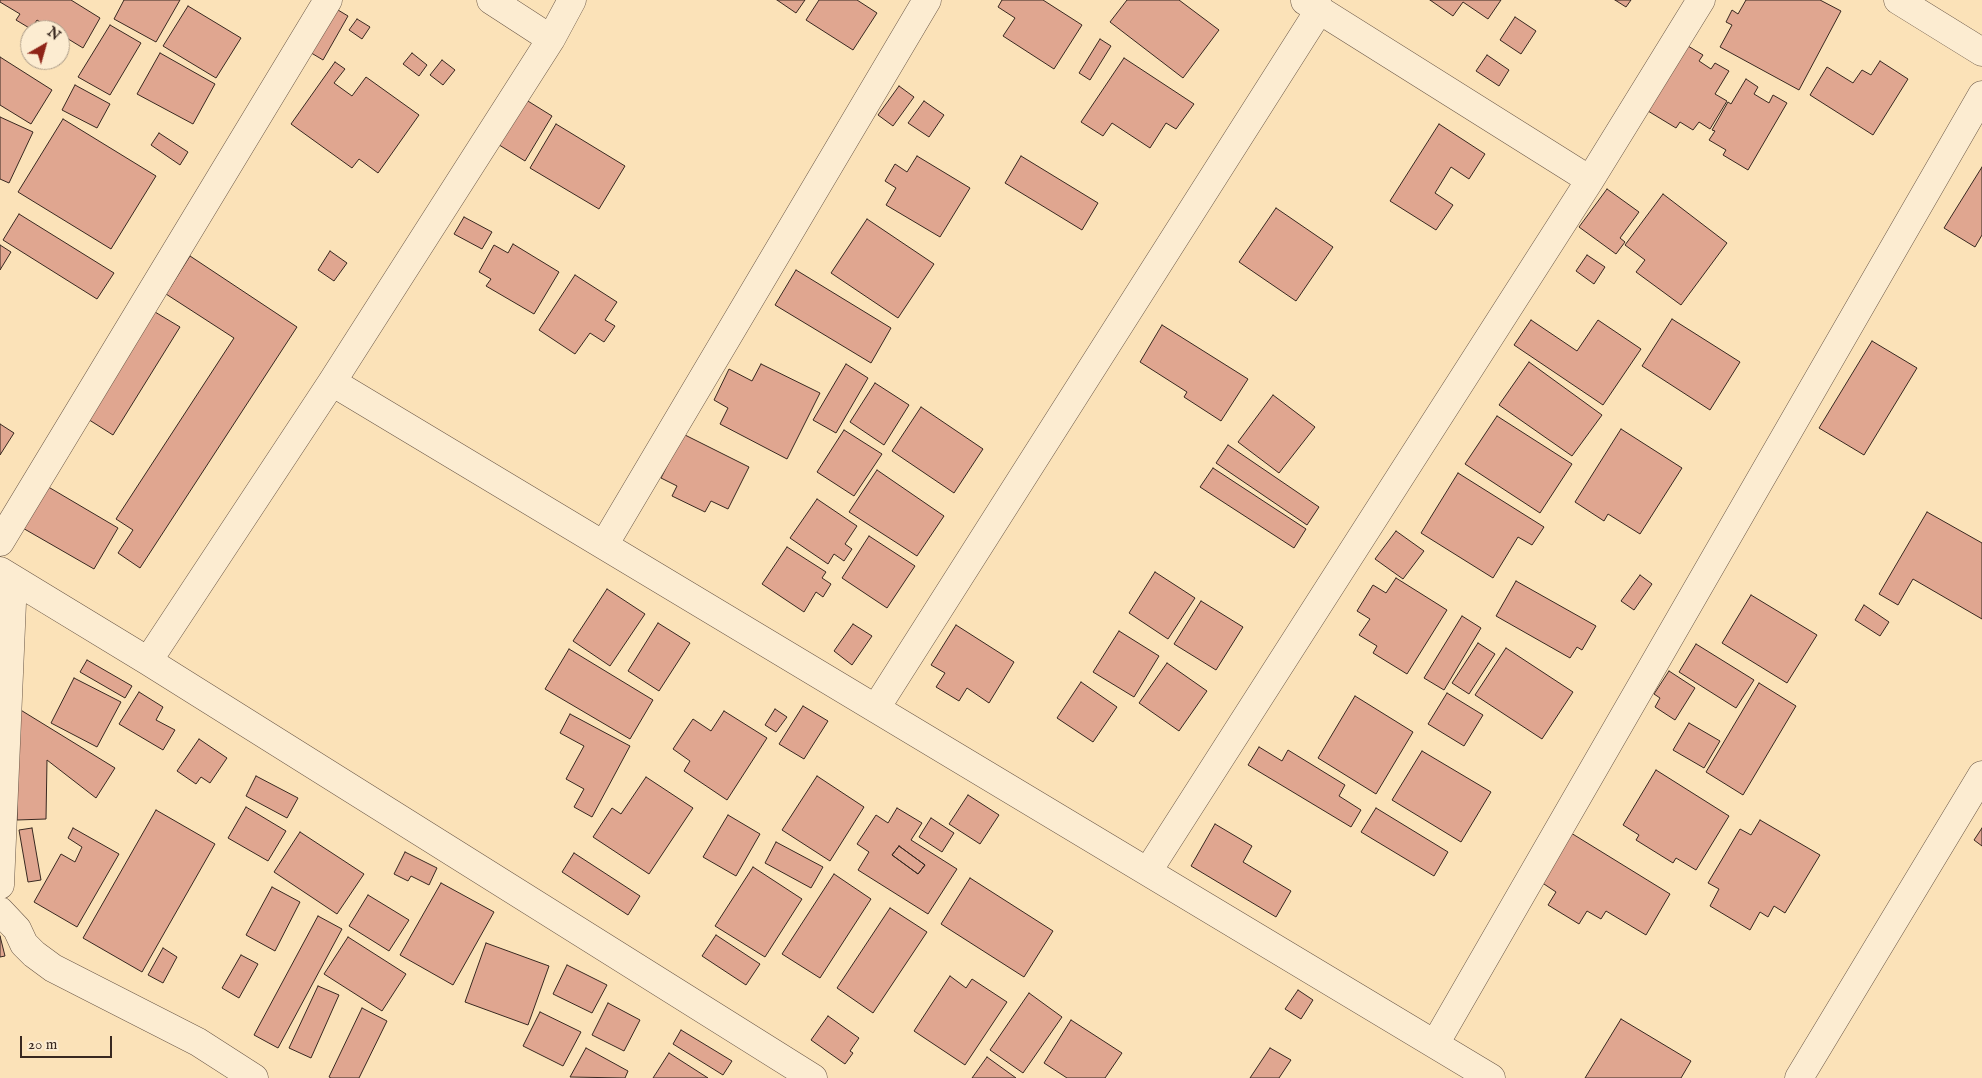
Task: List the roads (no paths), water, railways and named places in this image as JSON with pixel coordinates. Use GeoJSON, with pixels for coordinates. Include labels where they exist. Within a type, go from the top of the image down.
{"type":"FeatureCollection","features":[{"type":"Feature","properties":{"kind":"street"},"geometry":{"type":"LineString","coordinates":[[0,542],[328,0]]}},
{"type":"Feature","properties":{"kind":"street"},"geometry":{"type":"LineString","coordinates":[[491,0],[551,39]]}},
{"type":"Feature","properties":{"kind":"street"},"geometry":{"type":"LineString","coordinates":[[148,661],[332,382],[551,39],[572,0]]}},
{"type":"Feature","properties":{"kind":"street"},"geometry":{"type":"LineString","coordinates":[[604,545],[927,0]]}},
{"type":"Feature","properties":{"kind":"street"},"geometry":{"type":"LineString","coordinates":[[1148,871],[1590,180],[1701,0]]}},
{"type":"Feature","properties":{"kind":"street"},"geometry":{"type":"LineString","coordinates":[[1898,0],[1982,52]]}},
{"type":"Feature","properties":{"kind":"street"},"geometry":{"type":"LineString","coordinates":[[876,708],[1312,5],[1590,180]]}},
{"type":"Feature","properties":{"kind":"street"},"geometry":{"type":"LineString","coordinates":[[1435,1044],[1982,96]]}},
{"type":"Feature","properties":{"kind":"street"},"geometry":{"type":"LineString","coordinates":[[332,382],[1491,1078]]}},
{"type":"Feature","properties":{"kind":"street"},"geometry":{"type":"LineString","coordinates":[[7,575],[148,661],[813,1078]]}},
{"type":"Feature","properties":{"kind":"street"},"geometry":{"type":"LineString","coordinates":[[0,885],[7,575]]}},
{"type":"Feature","properties":{"kind":"street"},"geometry":{"type":"LineString","coordinates":[[1799,1078],[1982,775]]}},
{"type":"Feature","properties":{"kind":"street"},"geometry":{"type":"LineString","coordinates":[[0,911],[17,929],[24,944],[53,968],[198,1042],[254,1078]]}}]}
